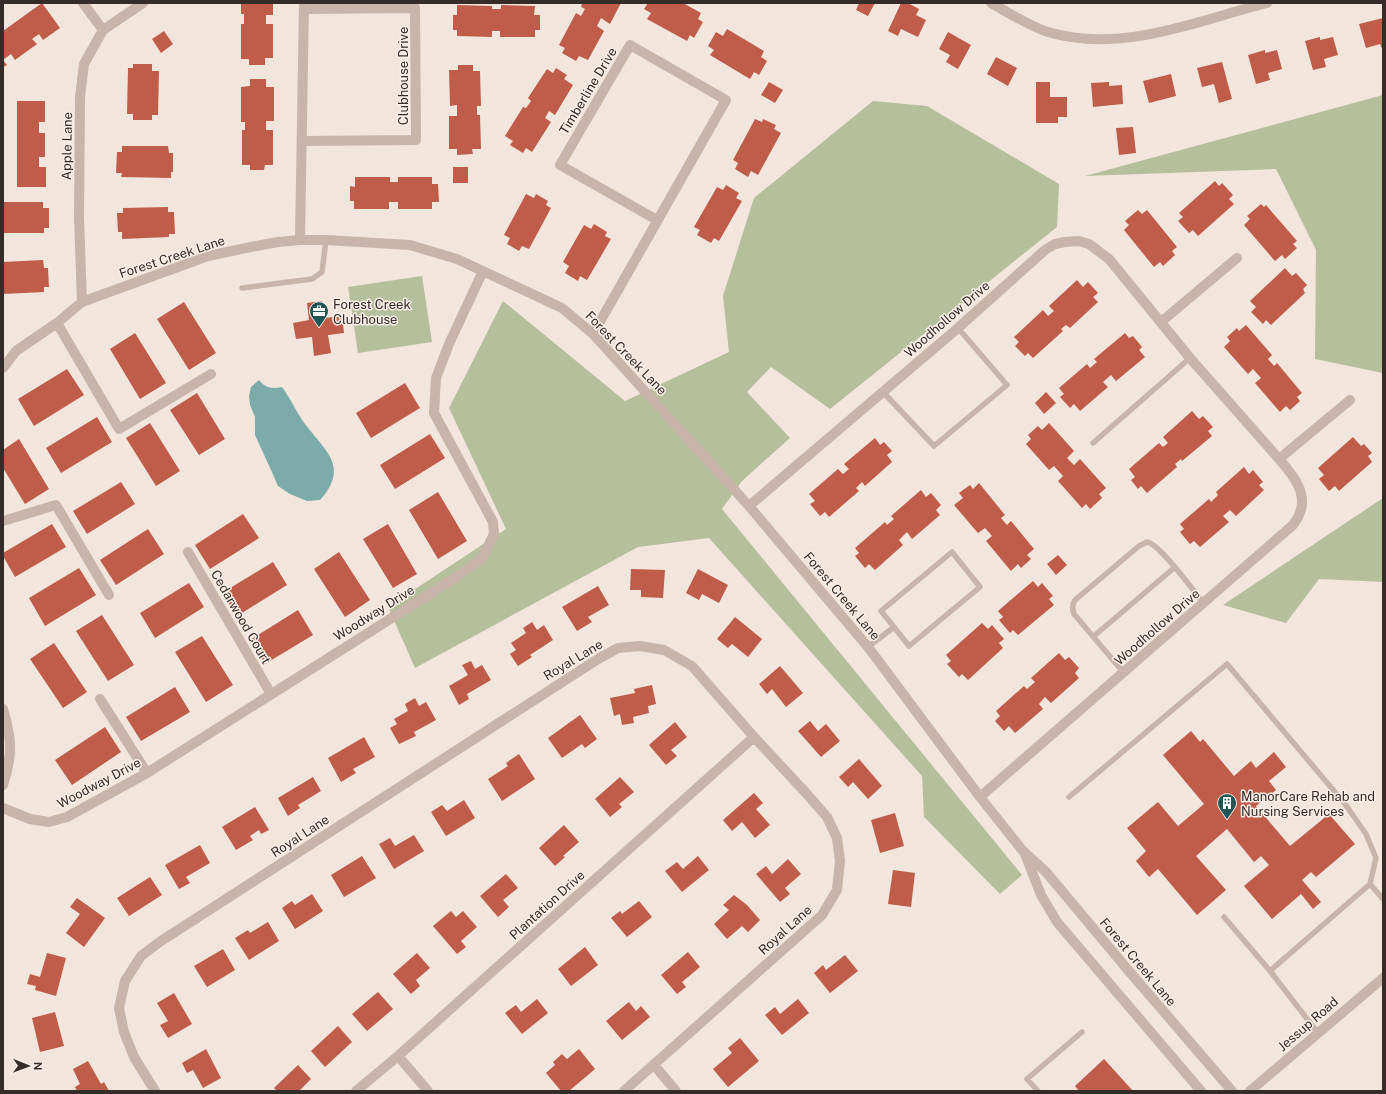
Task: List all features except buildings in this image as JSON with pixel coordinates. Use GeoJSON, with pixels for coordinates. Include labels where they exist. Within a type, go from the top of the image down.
{"type":"FeatureCollection","features":[{"type":"Feature","properties":{"kind":"street"},"geometry":{"type":"LineString","coordinates":[[83,3],[103,30],[143,3]]}},
{"type":"Feature","properties":{"kind":"street"},"geometry":{"type":"LineString","coordinates":[[991,3],[1047,32],[1084,39],[1143,36],[1249,5],[1267,3]]}},
{"type":"Feature","properties":{"kind":"street","name":"Clubhouse Drive"},"geometry":{"type":"LineString","coordinates":[[300,240],[304,6],[415,8],[416,140],[302,141]]}},
{"type":"Feature","properties":{"kind":"street","name":"Apple Lane"},"geometry":{"type":"LineString","coordinates":[[82,302],[78,217],[80,97],[84,64],[103,30]]}},
{"type":"Feature","properties":{"kind":"street","name":"Timberline Drive"},"geometry":{"type":"LineString","coordinates":[[593,334],[726,100],[630,45],[560,165],[657,220]]}},
{"type":"Feature","properties":{"kind":"street","name":"Forest Creek Lane"},"geometry":{"type":"LineString","coordinates":[[3,368],[16,351],[57,323],[82,302],[208,256],[256,246],[300,240],[410,245],[457,260],[562,308],[593,334],[749,506],[868,647],[980,797],[1023,850],[1046,872],[1232,1091]]}},
{"type":"Feature","properties":{"kind":"street","name":"Woodhollow Drive"},"geometry":{"type":"LineString","coordinates":[[749,506],[958,328],[1045,250],[1055,244],[1072,241],[1079,241],[1089,244],[1098,249],[1109,259],[1190,358],[1279,459],[1294,478],[1300,489],[1302,502],[1300,514],[1293,525],[980,797]]}},
{"type":"Feature","properties":{"kind":"street"},"geometry":{"type":"LineString","coordinates":[[1161,322],[1237,258]]}},
{"type":"Feature","properties":{"kind":"street","name":"Woodway Drive"},"geometry":{"type":"LineString","coordinates":[[3,808],[30,819],[49,822],[67,817],[147,773],[458,576],[482,558],[494,534],[493,522],[434,414],[436,378],[449,344],[483,271]]}},
{"type":"Feature","properties":{"kind":"street"},"geometry":{"type":"LineString","coordinates":[[57,323],[119,428],[211,374]]}},
{"type":"Feature","properties":{"kind":"street"},"geometry":{"type":"LineString","coordinates":[[1279,459],[1350,400]]}},
{"type":"Feature","properties":{"kind":"street"},"geometry":{"type":"LineString","coordinates":[[3,521],[56,505],[109,595]]}},
{"type":"Feature","properties":{"kind":"street","name":"Cedarwood Court"},"geometry":{"type":"LineString","coordinates":[[188,552],[271,694]]}},
{"type":"Feature","properties":{"kind":"street","name":"Royal Lane"},"geometry":{"type":"LineString","coordinates":[[155,1091],[134,1057],[124,1032],[119,1008],[125,981],[141,956],[598,658],[618,648],[640,646],[664,650],[692,666],[827,817],[837,838],[840,862],[836,890],[822,915],[624,1091]]}},
{"type":"Feature","properties":{"kind":"street"},"geometry":{"type":"LineString","coordinates":[[100,699],[147,773]]}},
{"type":"Feature","properties":{"kind":"street"},"geometry":{"type":"LineString","coordinates":[[3,709],[10,737],[11,754],[3,785]]}},
{"type":"Feature","properties":{"kind":"street","name":"Plantation Drive"},"geometry":{"type":"LineString","coordinates":[[356,1091],[398,1056],[754,736]]}},
{"type":"Feature","properties":{"kind":"street","name":"Forest Creek Lane"},"geometry":{"type":"LineString","coordinates":[[1023,850],[1041,895],[1057,922],[1201,1091]]}},
{"type":"Feature","properties":{"kind":"street","name":"Jessup Road"},"geometry":{"type":"LineString","coordinates":[[1250,1091],[1383,978]]}},
{"type":"Feature","properties":{"kind":"street"},"geometry":{"type":"LineString","coordinates":[[398,1056],[428,1091]]}},
{"type":"Feature","properties":{"kind":"street"},"geometry":{"type":"LineString","coordinates":[[654,1065],[676,1091]]}},
{"type":"Feature","properties":{"kind":"lane"},"geometry":{"type":"LineString","coordinates":[[242,288],[312,279],[322,272],[326,240]]}},
{"type":"Feature","properties":{"kind":"lane"},"geometry":{"type":"LineString","coordinates":[[883,392],[934,446],[1007,385],[958,328]]}},
{"type":"Feature","properties":{"kind":"lane"},"geometry":{"type":"LineString","coordinates":[[1094,443],[1190,358]]}},
{"type":"Feature","properties":{"kind":"lane"},"geometry":{"type":"LineString","coordinates":[[1124,673],[1074,614],[1072,610],[1075,600],[1143,543],[1150,542],[1175,567],[1204,603]]}},
{"type":"Feature","properties":{"kind":"lane"},"geometry":{"type":"LineString","coordinates":[[952,552],[980,587],[909,646],[894,627],[881,611],[952,552]]}},
{"type":"Feature","properties":{"kind":"lane"},"geometry":{"type":"LineString","coordinates":[[1094,636],[1175,567]]}},
{"type":"Feature","properties":{"kind":"lane"},"geometry":{"type":"LineString","coordinates":[[868,647],[894,627]]}},
{"type":"Feature","properties":{"kind":"lane"},"geometry":{"type":"LineString","coordinates":[[1068,797],[1226,664],[1345,804],[1366,834],[1376,858],[1370,884],[1270,971]]}},
{"type":"Feature","properties":{"kind":"lane"},"geometry":{"type":"LineString","coordinates":[[1370,884],[1383,899]]}},
{"type":"Feature","properties":{"kind":"lane"},"geometry":{"type":"LineString","coordinates":[[1224,917],[1270,971],[1318,1033]]}},
{"type":"Feature","properties":{"kind":"lane"},"geometry":{"type":"LineString","coordinates":[[1038,1091],[1027,1079],[1082,1032]]}},
{"type":"Feature","properties":{"kind":"green space"},"geometry":{"type":"Polygon","coordinates":[[[1383,95],[1383,373],[1315,359],[1316,250],[1276,169],[1085,176],[1383,95]]]}},
{"type":"Feature","properties":{"kind":"green space"},"geometry":{"type":"Polygon","coordinates":[[[873,101],[927,106],[1059,184],[1057,227],[830,409],[771,367],[747,392],[790,438],[742,481],[722,509],[1022,875],[1000,894],[924,817],[922,776],[709,538],[638,547],[415,668],[388,607],[506,529],[449,408],[503,301],[625,401],[729,352],[723,296],[754,198],[873,101]]]}},
{"type":"Feature","properties":{"kind":"green space"},"geometry":{"type":"Polygon","coordinates":[[[422,276],[432,342],[358,353],[348,287],[422,276]]]}},
{"type":"Feature","properties":{"kind":"green space"},"geometry":{"type":"Polygon","coordinates":[[[1383,498],[1383,582],[1319,579],[1286,623],[1223,605],[1383,498]]]}},
{"type":"Feature","properties":{"kind":"water"},"geometry":{"type":"Polygon","coordinates":[[[259,380],[264,385],[269,387],[282,387],[302,419],[331,459],[334,468],[333,478],[329,488],[320,500],[307,501],[290,494],[278,486],[255,435],[255,417],[250,405],[249,396],[251,387],[259,380]]]}},
{"type":"Feature","properties":{"kind":"place","name":"Forest Creek Clubhouse"},"geometry":{"type":"Point","coordinates":[319,328]}},
{"type":"Feature","properties":{"kind":"place","name":"ManorCare Rehab and Nursing Services"},"geometry":{"type":"Point","coordinates":[1227,820]}}]}
